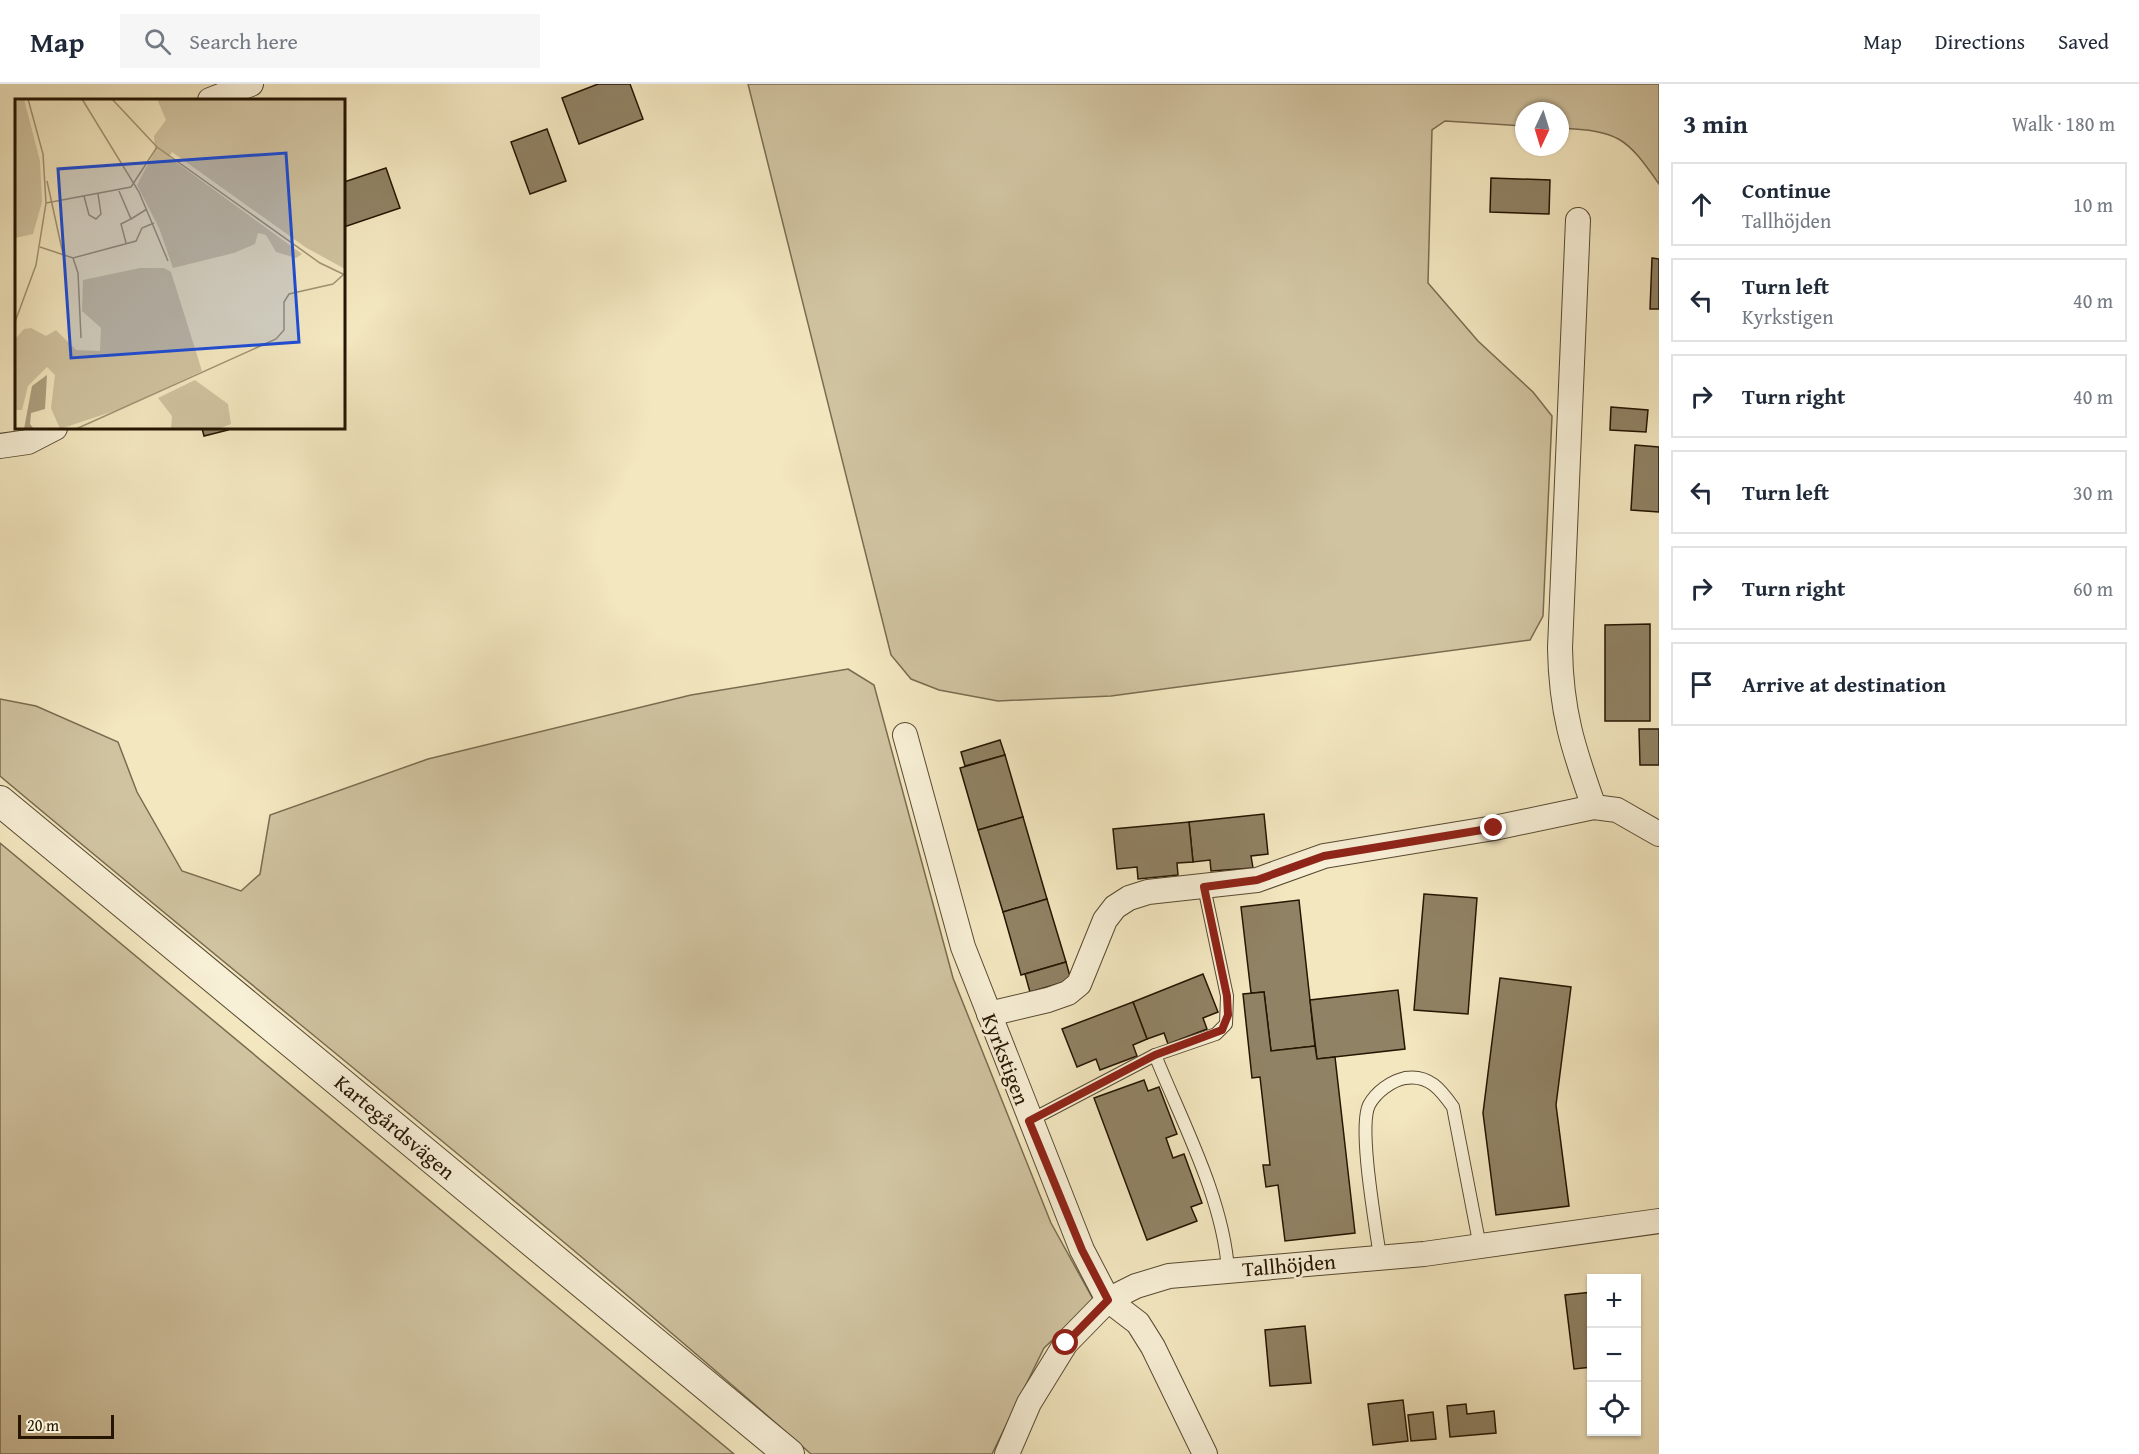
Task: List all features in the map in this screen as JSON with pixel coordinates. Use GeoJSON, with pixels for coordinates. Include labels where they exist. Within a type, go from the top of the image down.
{"type":"FeatureCollection","features":[{"type":"Feature","properties":{"kind":"street"},"geometry":{"type":"LineString","coordinates":[[213,99],[251,84]]}},
{"type":"Feature","properties":{"kind":"street"},"geometry":{"type":"LineString","coordinates":[[1578,220],[1560,692],[1566,722],[1594,807]]}},
{"type":"Feature","properties":{"kind":"street"},"geometry":{"type":"LineString","coordinates":[[0,447],[28,442],[53,429]]}},
{"type":"Feature","properties":{"kind":"street","name":"Kyrkstigen"},"geometry":{"type":"LineString","coordinates":[[905,735],[963,947],[1029,1121],[1082,1250],[1108,1300],[1138,1323],[1153,1347],[1205,1454]]}},
{"type":"Feature","properties":{"kind":"street","name":"Kartegårdsvägen"},"geometry":{"type":"LineString","coordinates":[[0,801],[789,1454]]}},
{"type":"Feature","properties":{"kind":"street"},"geometry":{"type":"LineString","coordinates":[[989,1014],[1068,993],[1079,984],[1105,920],[1115,907],[1129,898],[1148,892],[1257,880],[1324,856],[1494,828],[1594,807],[1624,813],[1659,834]]}},
{"type":"Feature","properties":{"kind":"street","name":"Tallhöjden"},"geometry":{"type":"LineString","coordinates":[[1007,1454],[1029,1403],[1066,1343],[1108,1300],[1136,1286],[1169,1276],[1480,1247],[1659,1221]]}},
{"type":"Feature","properties":{"kind":"lane"},"geometry":{"type":"LineString","coordinates":[[1029,1121],[1155,1055],[1216,1034],[1226,1024],[1227,996],[1204,887]]}},
{"type":"Feature","properties":{"kind":"lane"},"geometry":{"type":"LineString","coordinates":[[1155,1055],[1213,1201],[1226,1248],[1228,1270]]}},
{"type":"Feature","properties":{"kind":"lane"},"geometry":{"type":"LineString","coordinates":[[1380,1257],[1365,1134],[1369,1106],[1384,1088],[1405,1078],[1426,1079],[1441,1090],[1453,1107],[1480,1247]]}},
{"type":"Feature","properties":{"kind":"shaded area"},"geometry":{"type":"Polygon","coordinates":[[[748,84],[1659,84],[1659,184],[1629,146],[1596,131],[1569,128],[1569,102],[1515,102],[1515,125],[1445,121],[1432,130],[1428,283],[1478,341],[1533,392],[1552,416],[1543,616],[1530,640],[1111,696],[998,701],[939,690],[911,679],[891,655],[748,84]]]}},
{"type":"Feature","properties":{"kind":"shaded area"},"geometry":{"type":"Polygon","coordinates":[[[848,669],[874,685],[953,978],[1051,1223],[1094,1301],[1044,1348],[992,1454],[811,1454],[510,1197],[0,776],[0,699],[36,706],[118,742],[137,792],[182,871],[241,891],[260,874],[270,815],[428,759],[691,695],[848,669]]]}},
{"type":"Feature","properties":{"kind":"shaded area"},"geometry":{"type":"Polygon","coordinates":[[[0,843],[734,1454],[0,1454],[0,843]]]}},
{"type":"Feature","properties":{"kind":"building"},"geometry":{"type":"Polygon","coordinates":[[[598,84],[630,84],[643,119],[579,144],[562,98],[598,84]]]}},
{"type":"Feature","properties":{"kind":"building"},"geometry":{"type":"Polygon","coordinates":[[[547,129],[566,181],[530,194],[511,142],[547,129]]]}},
{"type":"Feature","properties":{"kind":"building"},"geometry":{"type":"Polygon","coordinates":[[[386,168],[400,208],[345,227],[345,182],[386,168]]]}},
{"type":"Feature","properties":{"kind":"building"},"geometry":{"type":"Polygon","coordinates":[[[1491,178],[1550,180],[1549,214],[1490,212],[1491,178]]]}},
{"type":"Feature","properties":{"kind":"building"},"geometry":{"type":"Polygon","coordinates":[[[1652,258],[1659,259],[1659,309],[1650,309],[1652,258]]]}},
{"type":"Feature","properties":{"kind":"building"},"geometry":{"type":"Polygon","coordinates":[[[1611,407],[1648,410],[1646,432],[1610,430],[1611,407]]]}},
{"type":"Feature","properties":{"kind":"building"},"geometry":{"type":"Polygon","coordinates":[[[202,429],[228,430],[204,436],[202,429]]]}},
{"type":"Feature","properties":{"kind":"building"},"geometry":{"type":"Polygon","coordinates":[[[1635,445],[1659,447],[1659,512],[1631,510],[1635,445]]]}},
{"type":"Feature","properties":{"kind":"building"},"geometry":{"type":"Polygon","coordinates":[[[1650,624],[1650,721],[1605,721],[1605,625],[1650,624]]]}},
{"type":"Feature","properties":{"kind":"building"},"geometry":{"type":"Polygon","coordinates":[[[1639,729],[1659,729],[1659,765],[1640,765],[1639,729]]]}},
{"type":"Feature","properties":{"kind":"building"},"geometry":{"type":"Polygon","coordinates":[[[1000,740],[1005,755],[965,766],[961,752],[1000,740]]]}},
{"type":"Feature","properties":{"kind":"building"},"geometry":{"type":"Polygon","coordinates":[[[1005,755],[1023,817],[978,830],[960,768],[1005,755]]]}},
{"type":"Feature","properties":{"kind":"building"},"geometry":{"type":"Polygon","coordinates":[[[1264,814],[1268,854],[1251,856],[1253,868],[1211,871],[1210,860],[1193,862],[1189,822],[1264,814]]]}},
{"type":"Feature","properties":{"kind":"building"},"geometry":{"type":"Polygon","coordinates":[[[1023,817],[1047,899],[1003,912],[978,830],[1023,817]]]}},
{"type":"Feature","properties":{"kind":"building"},"geometry":{"type":"Polygon","coordinates":[[[1189,822],[1193,862],[1177,863],[1178,875],[1138,879],[1137,867],[1117,869],[1113,829],[1189,822]]]}},
{"type":"Feature","properties":{"kind":"building"},"geometry":{"type":"Polygon","coordinates":[[[1424,894],[1477,898],[1468,1014],[1414,1010],[1424,894]]]}},
{"type":"Feature","properties":{"kind":"building"},"geometry":{"type":"Polygon","coordinates":[[[1047,899],[1066,962],[1021,975],[1003,912],[1047,899]]]}},
{"type":"Feature","properties":{"kind":"building"},"geometry":{"type":"Polygon","coordinates":[[[1299,900],[1315,1046],[1271,1051],[1264,992],[1251,993],[1241,907],[1299,900]]]}},
{"type":"Feature","properties":{"kind":"building"},"geometry":{"type":"Polygon","coordinates":[[[1066,962],[1071,980],[1030,992],[1025,974],[1066,962]]]}},
{"type":"Feature","properties":{"kind":"building"},"geometry":{"type":"Polygon","coordinates":[[[1203,974],[1218,1012],[1203,1018],[1207,1029],[1168,1044],[1164,1033],[1147,1039],[1133,1002],[1203,974]]]}},
{"type":"Feature","properties":{"kind":"building"},"geometry":{"type":"Polygon","coordinates":[[[1500,978],[1571,987],[1556,1105],[1569,1206],[1496,1215],[1483,1113],[1500,978]]]}},
{"type":"Feature","properties":{"kind":"building"},"geometry":{"type":"Polygon","coordinates":[[[1398,990],[1405,1049],[1317,1059],[1310,1000],[1398,990]]]}},
{"type":"Feature","properties":{"kind":"building"},"geometry":{"type":"Polygon","coordinates":[[[1264,992],[1271,1051],[1315,1046],[1317,1059],[1335,1057],[1355,1233],[1285,1241],[1278,1185],[1266,1187],[1263,1165],[1270,1165],[1260,1077],[1252,1078],[1243,994],[1264,992]]]}},
{"type":"Feature","properties":{"kind":"building"},"geometry":{"type":"Polygon","coordinates":[[[1133,1002],[1147,1039],[1133,1045],[1137,1056],[1100,1070],[1096,1059],[1077,1067],[1062,1029],[1133,1002]]]}},
{"type":"Feature","properties":{"kind":"building"},"geometry":{"type":"Polygon","coordinates":[[[1144,1080],[1148,1091],[1159,1087],[1177,1134],[1166,1138],[1173,1158],[1184,1154],[1202,1203],[1191,1207],[1197,1221],[1147,1240],[1094,1098],[1144,1080]]]}},
{"type":"Feature","properties":{"kind":"building"},"geometry":{"type":"Polygon","coordinates":[[[1587,1293],[1587,1368],[1574,1369],[1565,1295],[1587,1293]]]}},
{"type":"Feature","properties":{"kind":"building"},"geometry":{"type":"Polygon","coordinates":[[[1305,1326],[1311,1383],[1270,1386],[1265,1330],[1305,1326]]]}},
{"type":"Feature","properties":{"kind":"building"},"geometry":{"type":"Polygon","coordinates":[[[1403,1400],[1408,1441],[1373,1445],[1368,1404],[1403,1400]]]}},
{"type":"Feature","properties":{"kind":"building"},"geometry":{"type":"Polygon","coordinates":[[[1466,1404],[1467,1414],[1494,1411],[1496,1433],[1450,1437],[1447,1406],[1466,1404]]]}},
{"type":"Feature","properties":{"kind":"building"},"geometry":{"type":"Polygon","coordinates":[[[1433,1412],[1436,1439],[1411,1441],[1408,1415],[1433,1412]]]}},
{"type":"Feature","properties":{"kind":"route"},"geometry":{"type":"LineString","coordinates":[[1066,1343],[1108,1300],[1082,1250],[1029,1121],[1155,1055],[1222,1030],[1228,1015],[1227,996],[1204,887],[1257,880],[1296,868],[1324,856],[1494,828]]}}]}
